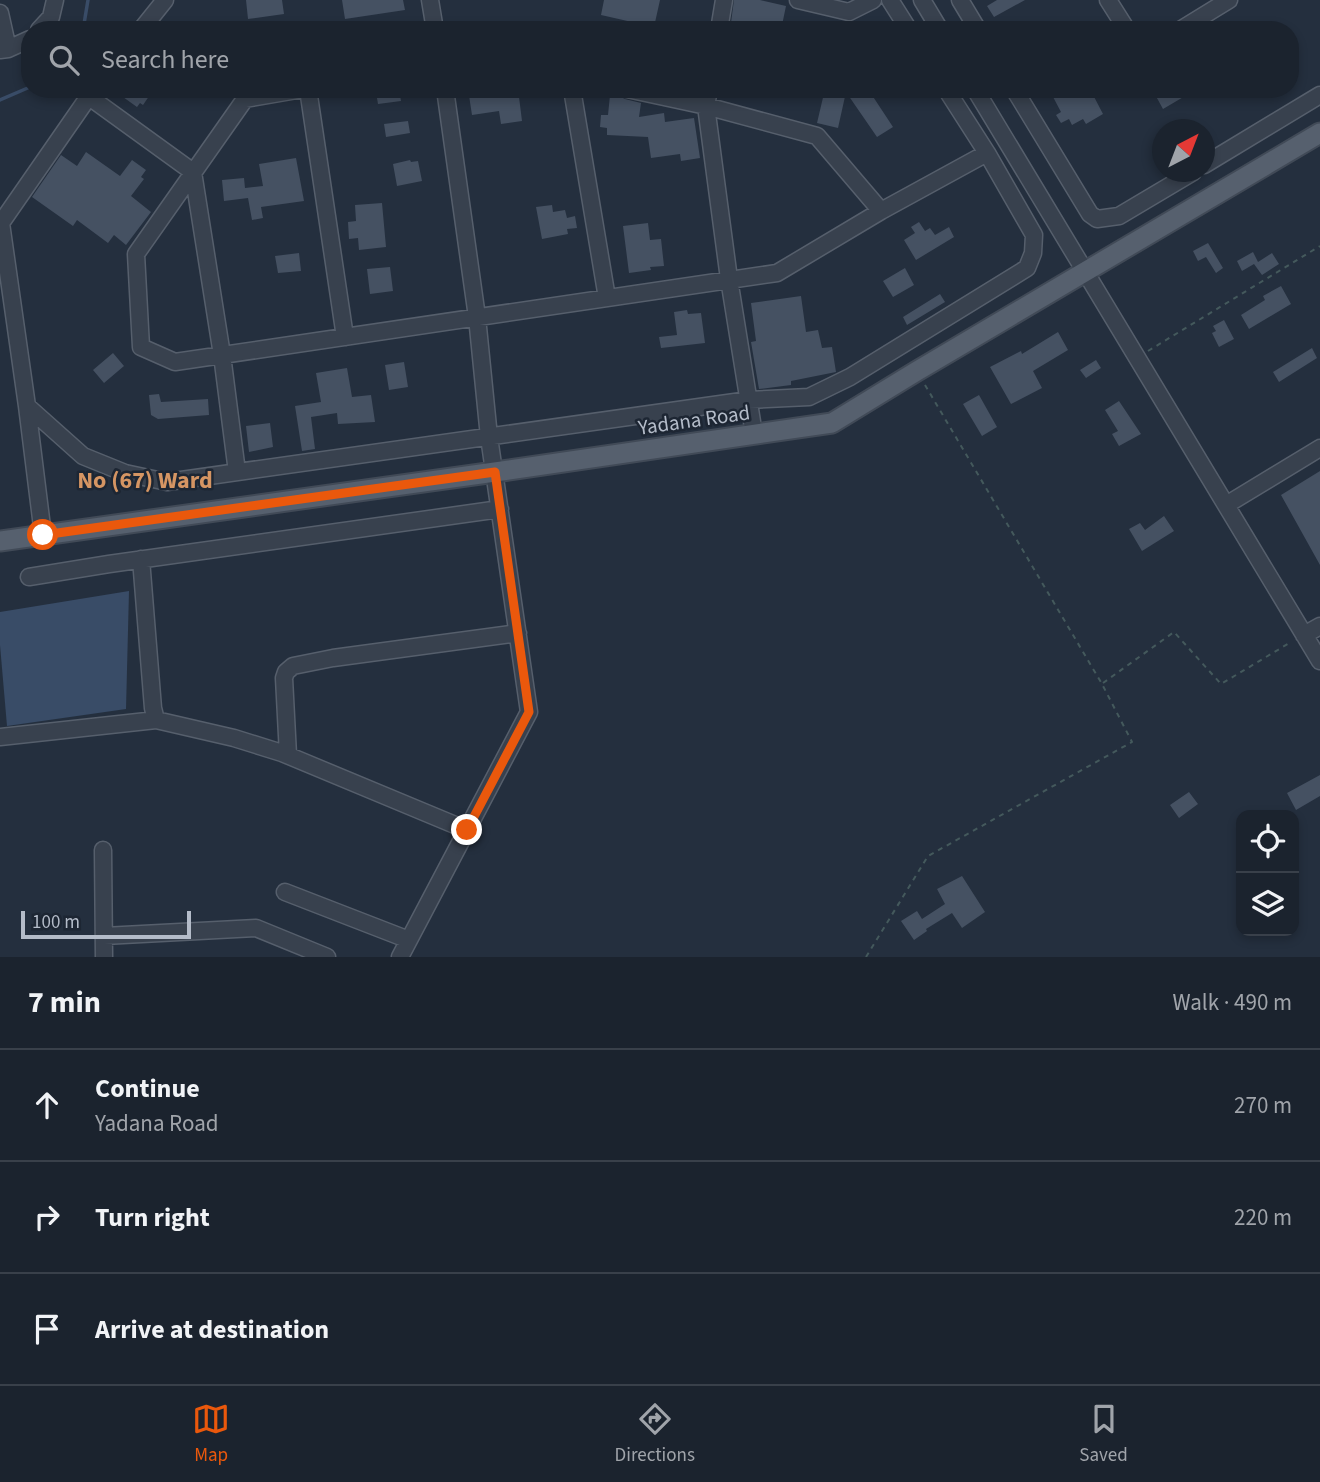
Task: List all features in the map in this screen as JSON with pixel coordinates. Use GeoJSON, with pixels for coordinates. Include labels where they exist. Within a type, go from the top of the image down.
{"type":"FeatureCollection","features":[{"type":"Feature","properties":{"kind":"main road","name":"Yadana Road"},"geometry":{"type":"LineString","coordinates":[[0,541],[832,423],[1320,133]]}},
{"type":"Feature","properties":{"kind":"street"},"geometry":{"type":"LineString","coordinates":[[47,21],[55,0]]}},
{"type":"Feature","properties":{"kind":"street"},"geometry":{"type":"LineString","coordinates":[[148,21],[164,0]]}},
{"type":"Feature","properties":{"kind":"street"},"geometry":{"type":"LineString","coordinates":[[430,0],[434,21]]}},
{"type":"Feature","properties":{"kind":"street"},"geometry":{"type":"LineString","coordinates":[[720,21],[724,0]]}},
{"type":"Feature","properties":{"kind":"street"},"geometry":{"type":"LineString","coordinates":[[798,0],[849,12],[873,0]]}},
{"type":"Feature","properties":{"kind":"street"},"geometry":{"type":"LineString","coordinates":[[890,0],[903,21]]}},
{"type":"Feature","properties":{"kind":"street"},"geometry":{"type":"LineString","coordinates":[[922,0],[935,21]]}},
{"type":"Feature","properties":{"kind":"street"},"geometry":{"type":"LineString","coordinates":[[960,0],[973,21]]}},
{"type":"Feature","properties":{"kind":"street"},"geometry":{"type":"LineString","coordinates":[[1195,21],[1229,0]]}},
{"type":"Feature","properties":{"kind":"street"},"geometry":{"type":"LineString","coordinates":[[1114,2],[1124,21]]}},
{"type":"Feature","properties":{"kind":"street"},"geometry":{"type":"LineString","coordinates":[[0,13],[4,50],[21,42]]}},
{"type":"Feature","properties":{"kind":"street"},"geometry":{"type":"LineString","coordinates":[[1215,158],[1320,95]]}},
{"type":"Feature","properties":{"kind":"street"},"geometry":{"type":"LineString","coordinates":[[43,535],[1,223],[88,98]]}},
{"type":"Feature","properties":{"kind":"street"},"geometry":{"type":"LineString","coordinates":[[97,98],[193,172],[222,355],[237,472]]}},
{"type":"Feature","properties":{"kind":"street"},"geometry":{"type":"LineString","coordinates":[[251,98],[245,99],[136,254],[141,347],[175,362],[777,273],[881,211],[987,153]]}},
{"type":"Feature","properties":{"kind":"street"},"geometry":{"type":"LineString","coordinates":[[307,98],[345,337]]}},
{"type":"Feature","properties":{"kind":"street"},"geometry":{"type":"LineString","coordinates":[[400,957],[529,712],[489,437],[477,317],[446,98]]}},
{"type":"Feature","properties":{"kind":"street"},"geometry":{"type":"LineString","coordinates":[[574,98],[607,298]]}},
{"type":"Feature","properties":{"kind":"street"},"geometry":{"type":"LineString","coordinates":[[669,98],[817,136],[881,211]]}},
{"type":"Feature","properties":{"kind":"street"},"geometry":{"type":"LineString","coordinates":[[707,98],[706,106],[729,279],[754,434]]}},
{"type":"Feature","properties":{"kind":"street"},"geometry":{"type":"LineString","coordinates":[[27,406],[83,456],[125,473],[166,482],[748,400],[809,397],[850,377],[1027,268],[1033,253],[1034,235],[952,98]]}},
{"type":"Feature","properties":{"kind":"street"},"geometry":{"type":"LineString","coordinates":[[980,98],[1320,661]]}},
{"type":"Feature","properties":{"kind":"street"},"geometry":{"type":"LineString","coordinates":[[1019,98],[1090,214],[1097,219],[1119,216],[1176,182]]}},
{"type":"Feature","properties":{"kind":"street"},"geometry":{"type":"LineString","coordinates":[[1226,505],[1320,448]]}},
{"type":"Feature","properties":{"kind":"street"},"geometry":{"type":"LineString","coordinates":[[29,577],[500,509]]}},
{"type":"Feature","properties":{"kind":"street"},"geometry":{"type":"LineString","coordinates":[[141,559],[156,720]]}},
{"type":"Feature","properties":{"kind":"street"},"geometry":{"type":"LineString","coordinates":[[1304,635],[1320,626]]}},
{"type":"Feature","properties":{"kind":"street"},"geometry":{"type":"LineString","coordinates":[[289,755],[284,678],[293,666],[333,658],[518,633]]}},
{"type":"Feature","properties":{"kind":"street"},"geometry":{"type":"LineString","coordinates":[[0,737],[156,720],[234,738],[289,755],[467,830]]}},
{"type":"Feature","properties":{"kind":"street"},"geometry":{"type":"LineString","coordinates":[[103,850],[104,957]]}},
{"type":"Feature","properties":{"kind":"street"},"geometry":{"type":"LineString","coordinates":[[285,892],[409,940]]}},
{"type":"Feature","properties":{"kind":"street"},"geometry":{"type":"LineString","coordinates":[[104,936],[256,928],[327,957]]}},
{"type":"Feature","properties":{"kind":"path"},"geometry":{"type":"LineString","coordinates":[[1138,357],[1320,246]]}},
{"type":"Feature","properties":{"kind":"path"},"geometry":{"type":"LineString","coordinates":[[866,957],[928,856],[1132,742],[1102,684],[917,371]]}},
{"type":"Feature","properties":{"kind":"path"},"geometry":{"type":"LineString","coordinates":[[1102,684],[1174,632],[1221,684],[1304,635]]}},
{"type":"Feature","properties":{"kind":"water"},"geometry":{"type":"Polygon","coordinates":[[[129,591],[126,709],[7,726],[0,612],[129,591]]]}},
{"type":"Feature","properties":{"kind":"building"},"geometry":{"type":"Polygon","coordinates":[[[246,0],[282,0],[284,14],[248,19],[246,0]]]}},
{"type":"Feature","properties":{"kind":"building"},"geometry":{"type":"Polygon","coordinates":[[[342,0],[403,0],[405,10],[345,19],[342,0]]]}},
{"type":"Feature","properties":{"kind":"building"},"geometry":{"type":"Polygon","coordinates":[[[604,0],[660,0],[655,21],[628,21],[601,15],[604,0]]]}},
{"type":"Feature","properties":{"kind":"building"},"geometry":{"type":"Polygon","coordinates":[[[734,0],[760,0],[786,6],[783,21],[731,21],[734,0]]]}},
{"type":"Feature","properties":{"kind":"building"},"geometry":{"type":"Polygon","coordinates":[[[997,0],[1025,0],[994,17],[987,6],[997,0]]]}},
{"type":"Feature","properties":{"kind":"building"},"geometry":{"type":"Polygon","coordinates":[[[124,98],[148,98],[143,105],[140,103],[137,107],[124,98]]]}},
{"type":"Feature","properties":{"kind":"building"},"geometry":{"type":"Polygon","coordinates":[[[377,98],[400,98],[401,101],[378,104],[377,98]]]}},
{"type":"Feature","properties":{"kind":"building"},"geometry":{"type":"Polygon","coordinates":[[[469,98],[519,98],[522,121],[501,124],[499,111],[472,115],[469,98]]]}},
{"type":"Feature","properties":{"kind":"building"},"geometry":{"type":"Polygon","coordinates":[[[610,98],[623,98],[641,103],[639,117],[664,113],[665,122],[694,118],[700,158],[681,161],[680,154],[651,158],[648,137],[607,135],[607,128],[600,127],[601,115],[608,115],[610,98]]]}},
{"type":"Feature","properties":{"kind":"building"},"geometry":{"type":"Polygon","coordinates":[[[823,98],[845,98],[838,128],[817,123],[823,98]]]}},
{"type":"Feature","properties":{"kind":"building"},"geometry":{"type":"Polygon","coordinates":[[[850,98],[874,98],[893,127],[877,137],[850,98]]]}},
{"type":"Feature","properties":{"kind":"building"},"geometry":{"type":"Polygon","coordinates":[[[1054,98],[1095,98],[1103,114],[1086,124],[1083,119],[1072,125],[1069,119],[1061,123],[1056,115],[1061,112],[1054,98]]]}},
{"type":"Feature","properties":{"kind":"building"},"geometry":{"type":"Polygon","coordinates":[[[1157,98],[1182,98],[1163,109],[1157,98]]]}},
{"type":"Feature","properties":{"kind":"building"},"geometry":{"type":"Polygon","coordinates":[[[408,121],[410,133],[386,137],[384,124],[408,121]]]}},
{"type":"Feature","properties":{"kind":"building"},"geometry":{"type":"Polygon","coordinates":[[[86,152],[120,176],[132,160],[146,170],[141,177],[144,179],[131,196],[151,212],[126,245],[114,235],[108,243],[77,220],[73,226],[32,197],[61,155],[77,166],[86,152]]]}},
{"type":"Feature","properties":{"kind":"building"},"geometry":{"type":"Polygon","coordinates":[[[296,158],[304,201],[261,207],[263,218],[252,220],[248,198],[224,201],[222,180],[244,178],[245,188],[263,186],[259,164],[296,158]]]}},
{"type":"Feature","properties":{"kind":"building"},"geometry":{"type":"Polygon","coordinates":[[[418,161],[422,181],[397,186],[393,164],[418,161]]]}},
{"type":"Feature","properties":{"kind":"building"},"geometry":{"type":"Polygon","coordinates":[[[382,203],[386,247],[359,250],[358,238],[349,239],[348,222],[356,221],[355,205],[382,203]]]}},
{"type":"Feature","properties":{"kind":"building"},"geometry":{"type":"Polygon","coordinates":[[[552,205],[553,212],[565,210],[567,218],[575,216],[577,228],[567,229],[568,234],[542,239],[536,207],[552,205]]]}},
{"type":"Feature","properties":{"kind":"building"},"geometry":{"type":"Polygon","coordinates":[[[919,222],[925,231],[930,228],[935,235],[949,227],[954,237],[916,260],[904,240],[915,233],[911,227],[919,222]]]}},
{"type":"Feature","properties":{"kind":"building"},"geometry":{"type":"Polygon","coordinates":[[[648,223],[650,240],[661,239],[664,266],[629,273],[623,226],[648,223]]]}},
{"type":"Feature","properties":{"kind":"building"},"geometry":{"type":"Polygon","coordinates":[[[1208,243],[1223,268],[1216,273],[1206,257],[1198,261],[1193,251],[1208,243]]]}},
{"type":"Feature","properties":{"kind":"building"},"geometry":{"type":"Polygon","coordinates":[[[1253,252],[1258,262],[1272,253],[1279,264],[1262,275],[1254,264],[1242,271],[1237,261],[1253,252]]]}},
{"type":"Feature","properties":{"kind":"building"},"geometry":{"type":"Polygon","coordinates":[[[299,253],[301,271],[278,273],[275,256],[299,253]]]}},
{"type":"Feature","properties":{"kind":"building"},"geometry":{"type":"Polygon","coordinates":[[[390,267],[393,291],[370,294],[367,269],[390,267]]]}},
{"type":"Feature","properties":{"kind":"building"},"geometry":{"type":"Polygon","coordinates":[[[905,268],[914,285],[893,297],[883,281],[905,268]]]}},
{"type":"Feature","properties":{"kind":"building"},"geometry":{"type":"Polygon","coordinates":[[[1281,286],[1291,304],[1249,329],[1241,315],[1265,300],[1263,296],[1281,286]]]}},
{"type":"Feature","properties":{"kind":"building"},"geometry":{"type":"Polygon","coordinates":[[[940,294],[945,302],[907,325],[903,317],[940,294]]]}},
{"type":"Feature","properties":{"kind":"building"},"geometry":{"type":"Polygon","coordinates":[[[801,296],[806,332],[818,330],[822,348],[832,347],[836,372],[791,381],[791,385],[759,389],[751,342],[756,341],[751,303],[801,296]]]}},
{"type":"Feature","properties":{"kind":"building"},"geometry":{"type":"Polygon","coordinates":[[[687,310],[688,314],[701,313],[705,343],[661,348],[659,337],[677,335],[674,312],[687,310]]]}},
{"type":"Feature","properties":{"kind":"building"},"geometry":{"type":"Polygon","coordinates":[[[1224,320],[1234,339],[1219,347],[1212,333],[1216,331],[1213,326],[1224,320]]]}},
{"type":"Feature","properties":{"kind":"building"},"geometry":{"type":"Polygon","coordinates":[[[1058,332],[1068,350],[1033,371],[1042,388],[1011,404],[990,367],[1021,351],[1022,354],[1058,332]]]}},
{"type":"Feature","properties":{"kind":"building"},"geometry":{"type":"Polygon","coordinates":[[[1312,348],[1317,358],[1279,382],[1273,372],[1312,348]]]}},
{"type":"Feature","properties":{"kind":"building"},"geometry":{"type":"Polygon","coordinates":[[[113,353],[124,366],[104,383],[93,370],[113,353]]]}},
{"type":"Feature","properties":{"kind":"building"},"geometry":{"type":"Polygon","coordinates":[[[1096,360],[1101,368],[1086,378],[1080,370],[1096,360]]]}},
{"type":"Feature","properties":{"kind":"building"},"geometry":{"type":"Polygon","coordinates":[[[404,362],[408,387],[389,390],[385,365],[404,362]]]}},
{"type":"Feature","properties":{"kind":"building"},"geometry":{"type":"Polygon","coordinates":[[[347,368],[352,397],[371,395],[375,422],[338,424],[337,413],[311,417],[315,449],[302,451],[295,406],[321,402],[316,373],[347,368]]]}},
{"type":"Feature","properties":{"kind":"building"},"geometry":{"type":"Polygon","coordinates":[[[159,394],[161,402],[208,399],[209,415],[158,419],[151,415],[149,395],[159,394]]]}},
{"type":"Feature","properties":{"kind":"building"},"geometry":{"type":"Polygon","coordinates":[[[979,395],[997,427],[982,436],[963,404],[979,395]]]}},
{"type":"Feature","properties":{"kind":"building"},"geometry":{"type":"Polygon","coordinates":[[[1119,401],[1141,434],[1119,446],[1112,434],[1118,431],[1105,410],[1119,401]]]}},
{"type":"Feature","properties":{"kind":"building"},"geometry":{"type":"Polygon","coordinates":[[[270,423],[273,447],[249,452],[246,426],[270,423]]]}},
{"type":"Feature","properties":{"kind":"building"},"geometry":{"type":"Polygon","coordinates":[[[1320,471],[1320,565],[1281,495],[1320,471]]]}},
{"type":"Feature","properties":{"kind":"building"},"geometry":{"type":"Polygon","coordinates":[[[1164,516],[1174,531],[1142,551],[1129,529],[1140,523],[1145,530],[1164,516]]]}},
{"type":"Feature","properties":{"kind":"building"},"geometry":{"type":"Polygon","coordinates":[[[1320,775],[1320,796],[1296,810],[1287,793],[1320,775]]]}},
{"type":"Feature","properties":{"kind":"building"},"geometry":{"type":"Polygon","coordinates":[[[1189,792],[1198,804],[1179,818],[1170,805],[1189,792]]]}},
{"type":"Feature","properties":{"kind":"building"},"geometry":{"type":"Polygon","coordinates":[[[962,876],[985,912],[962,928],[952,913],[914,940],[901,921],[917,911],[922,919],[945,904],[937,889],[962,876]]]}},
{"type":"Feature","properties":{"kind":"waterway"},"geometry":{"type":"LineString","coordinates":[[84,21],[88,0]]}},
{"type":"Feature","properties":{"kind":"waterway"},"geometry":{"type":"LineString","coordinates":[[0,100],[21,91]]}},
{"type":"Feature","properties":{"kind":"district","name":"No (67) Ward"},"geometry":{"type":"Point","coordinates":[145,480]}},
{"type":"Feature","properties":{"kind":"route"},"geometry":{"type":"LineString","coordinates":[[43,535],[495,472],[529,712],[467,830]]}}]}
